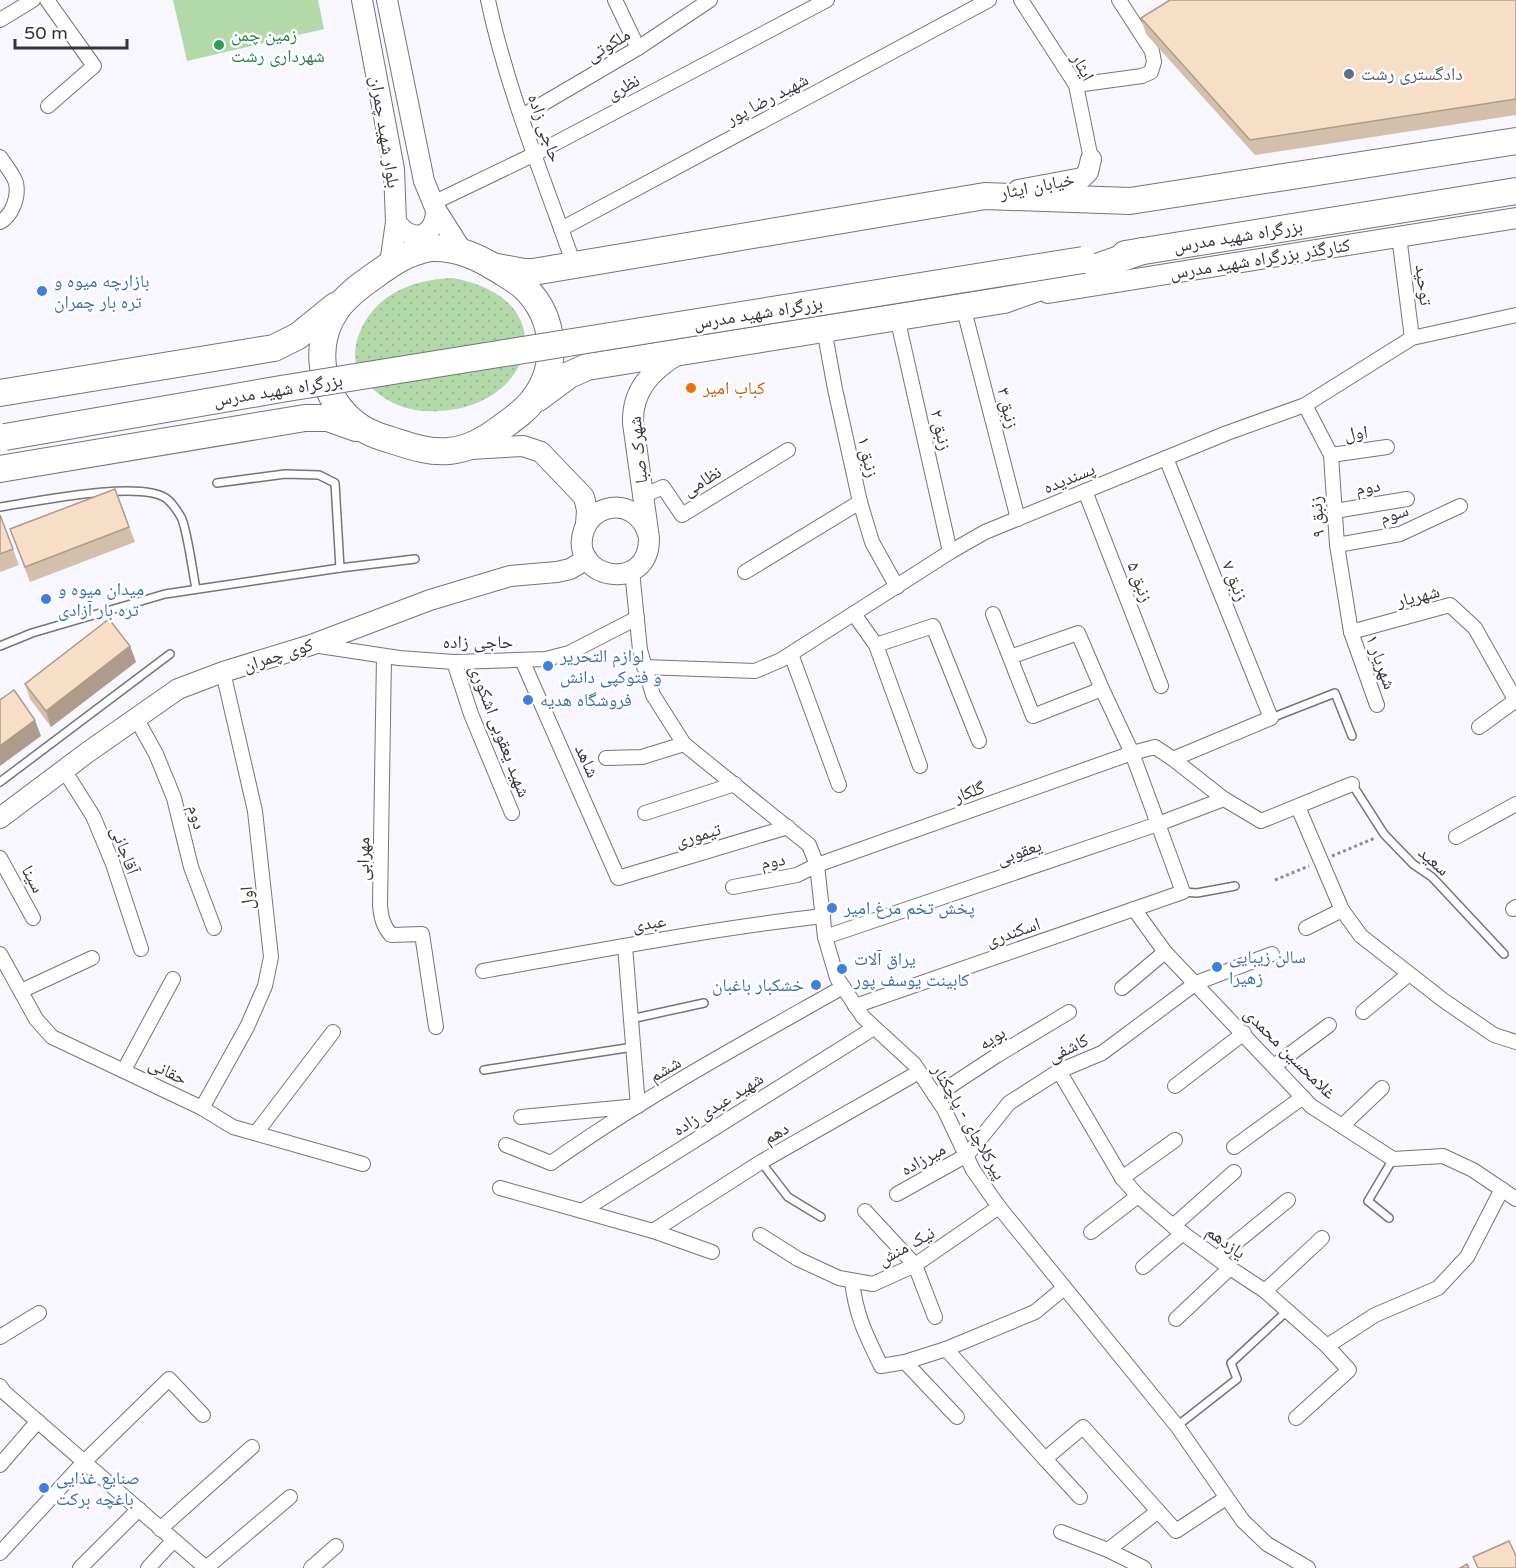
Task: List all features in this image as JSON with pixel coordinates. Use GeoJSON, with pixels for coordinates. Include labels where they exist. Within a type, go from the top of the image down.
{"type":"FeatureCollection","features":[{"type":"Feature","properties":{"kind":"highway"},"geometry":{"type":"LineString","coordinates":[[492,266],[530,272],[985,196],[1124,201],[1516,141]]}},
{"type":"Feature","properties":{"kind":"highway","name":"بزرگراه شهید مدرس"},"geometry":{"type":"LineString","coordinates":[[2,437],[293,387],[1516,191]]}},
{"type":"Feature","properties":{"kind":"highway"},"geometry":{"type":"LineString","coordinates":[[0,393],[274,348],[304,332],[390,264],[419,250],[437,248],[462,251],[519,282],[542,311],[551,346],[548,371],[541,388],[527,408],[482,441],[453,451],[428,451],[379,437],[328,418],[305,418],[0,469]]}},
{"type":"Feature","properties":{"kind":"highway","name":"بزرگراه شهید مدرس"},"geometry":{"type":"LineString","coordinates":[[527,408],[566,377],[580,369],[1004,300],[1142,251]]}},
{"type":"Feature","properties":{"kind":"highway"},"geometry":{"type":"LineString","coordinates":[[351,293],[336,310],[326,330],[322,347],[323,370],[327,387],[342,411],[359,426],[379,437]]}},
{"type":"Feature","properties":{"kind":"main road","name":"بلوار شهید چمران"},"geometry":{"type":"LineString","coordinates":[[362,0],[394,169],[396,222],[390,264]]}},
{"type":"Feature","properties":{"kind":"main road","name":"بلوار شهید چمران"},"geometry":{"type":"LineString","coordinates":[[387,0],[420,163],[435,206],[462,251]]}},
{"type":"Feature","properties":{"kind":"main road","name":"خیابان ایثار"},"geometry":{"type":"LineString","coordinates":[[985,196],[1080,179],[1088,172],[1091,159]]}},
{"type":"Feature","properties":{"kind":"main road","name":"خیابان ایثار"},"geometry":{"type":"LineString","coordinates":[[1091,159],[1094,174],[1103,190],[1124,201]]}},
{"type":"Feature","properties":{"kind":"main road"},"geometry":{"type":"LineString","coordinates":[[1356,217],[1400,237],[1435,204]]}},
{"type":"Feature","properties":{"kind":"main road"},"geometry":{"type":"LineString","coordinates":[[396,222],[402,231],[411,236],[422,235],[431,230],[436,220],[435,206]]}},
{"type":"Feature","properties":{"kind":"main road","name":"کنارگذر بزرگراه شهید مدرس"},"geometry":{"type":"LineString","coordinates":[[1004,300],[1516,218]]}},
{"type":"Feature","properties":{"kind":"main road","name":"شهرک صبا"},"geometry":{"type":"LineString","coordinates":[[648,534],[633,423],[636,398],[649,376],[683,351]]}},
{"type":"Feature","properties":{"kind":"main road"},"geometry":{"type":"LineString","coordinates":[[453,451],[518,446],[537,450],[547,457],[584,497],[587,505],[582,543],[587,559],[596,568],[607,574],[620,575],[639,566],[646,555],[649,543],[648,534],[638,516],[628,510],[618,507],[608,508],[598,512],[586,525]]}},
{"type":"Feature","properties":{"kind":"main road","name":"کوی چمران"},"geometry":{"type":"LineString","coordinates":[[0,818],[178,689],[223,672],[311,645],[429,600],[510,576],[570,569],[587,559]]}},
{"type":"Feature","properties":{"kind":"street"},"geometry":{"type":"LineString","coordinates":[[0,20],[33,0]]}},
{"type":"Feature","properties":{"kind":"street"},"geometry":{"type":"LineString","coordinates":[[47,0],[94,66],[48,105]]}},
{"type":"Feature","properties":{"kind":"street","name":"حاجی زاده"},"geometry":{"type":"LineString","coordinates":[[488,0],[493,25],[522,116],[574,265]]}},
{"type":"Feature","properties":{"kind":"street"},"geometry":{"type":"LineString","coordinates":[[615,0],[638,48]]}},
{"type":"Feature","properties":{"kind":"street","name":"ملکوتی"},"geometry":{"type":"LineString","coordinates":[[522,116],[638,48],[710,0]]}},
{"type":"Feature","properties":{"kind":"street","name":"نظری"},"geometry":{"type":"LineString","coordinates":[[435,206],[827,0]]}},
{"type":"Feature","properties":{"kind":"street","name":"شهید رضا پور"},"geometry":{"type":"LineString","coordinates":[[561,229],[989,0]]}},
{"type":"Feature","properties":{"kind":"street","name":"ایثار"},"geometry":{"type":"LineString","coordinates":[[1022,0],[1076,85],[1091,159]]}},
{"type":"Feature","properties":{"kind":"street"},"geometry":{"type":"LineString","coordinates":[[1076,85],[1142,76],[1151,72],[1154,62],[1152,51],[1119,0]]}},
{"type":"Feature","properties":{"kind":"street"},"geometry":{"type":"LineString","coordinates":[[0,158],[16,183],[14,207],[0,222]]}},
{"type":"Feature","properties":{"kind":"street","name":"توحید"},"geometry":{"type":"LineString","coordinates":[[1400,237],[1412,338]]}},
{"type":"Feature","properties":{"kind":"street","name":"زنبق ۳"},"geometry":{"type":"LineString","coordinates":[[963,306],[1018,519]]}},
{"type":"Feature","properties":{"kind":"street","name":"پسندیده"},"geometry":{"type":"LineString","coordinates":[[644,667],[755,671],[791,654],[985,532],[1166,458],[1305,405],[1412,338],[1516,315]]}},
{"type":"Feature","properties":{"kind":"street","name":"زنبق ۲"},"geometry":{"type":"LineString","coordinates":[[897,317],[950,552]]}},
{"type":"Feature","properties":{"kind":"street","name":"زنبق ۱"},"geometry":{"type":"LineString","coordinates":[[824,329],[860,502],[872,542],[897,587]]}},
{"type":"Feature","properties":{"kind":"street","name":"زنبق ۹"},"geometry":{"type":"LineString","coordinates":[[1305,405],[1331,455],[1337,545],[1351,632]]}},
{"type":"Feature","properties":{"kind":"street","name":"اول"},"geometry":{"type":"LineString","coordinates":[[1331,455],[1387,447]]}},
{"type":"Feature","properties":{"kind":"street","name":"نظامی"},"geometry":{"type":"LineString","coordinates":[[643,496],[663,487],[682,514],[788,450]]}},
{"type":"Feature","properties":{"kind":"street","name":"زنبق ۷"},"geometry":{"type":"LineString","coordinates":[[1166,458],[1271,718]]}},
{"type":"Feature","properties":{"kind":"street","name":"زنبق ۵"},"geometry":{"type":"LineString","coordinates":[[1085,491],[1161,686]]}},
{"type":"Feature","properties":{"kind":"street","name":"دوم"},"geometry":{"type":"LineString","coordinates":[[1335,511],[1407,499]]}},
{"type":"Feature","properties":{"kind":"street"},"geometry":{"type":"LineString","coordinates":[[745,572],[860,502]]}},
{"type":"Feature","properties":{"kind":"street","name":"سوم"},"geometry":{"type":"LineString","coordinates":[[1337,545],[1400,534],[1460,506]]}},
{"type":"Feature","properties":{"kind":"street","name":"پیرکلاچای - پاچکنار"},"geometry":{"type":"LineString","coordinates":[[632,571],[640,650],[653,695],[684,744],[809,845],[817,865],[825,938],[837,978],[855,1005],[874,1028],[914,1064],[935,1096],[973,1170],[999,1207],[1177,1426],[1243,1521],[1266,1544],[1302,1566]]}},
{"type":"Feature","properties":{"kind":"street","name":"شهریار"},"geometry":{"type":"LineString","coordinates":[[1351,632],[1450,605],[1474,628],[1516,701]]}},
{"type":"Feature","properties":{"kind":"street"},"geometry":{"type":"LineString","coordinates":[[854,614],[876,645],[920,766]]}},
{"type":"Feature","properties":{"kind":"street"},"geometry":{"type":"LineString","coordinates":[[993,614],[1033,716],[1102,689]]}},
{"type":"Feature","properties":{"kind":"street","name":"حاجی زاده"},"geometry":{"type":"LineString","coordinates":[[311,645],[384,656],[454,662],[546,659],[569,653],[637,618]]}},
{"type":"Feature","properties":{"kind":"street"},"geometry":{"type":"LineString","coordinates":[[876,645],[933,626],[979,741]]}},
{"type":"Feature","properties":{"kind":"street","name":"شهریار ۱"},"geometry":{"type":"LineString","coordinates":[[1351,632],[1377,705]]}},
{"type":"Feature","properties":{"kind":"street"},"geometry":{"type":"LineString","coordinates":[[1010,657],[1078,633],[1132,753],[1183,892]]}},
{"type":"Feature","properties":{"kind":"street"},"geometry":{"type":"LineString","coordinates":[[791,654],[838,786]]}},
{"type":"Feature","properties":{"kind":"street","name":"مهرابی"},"geometry":{"type":"LineString","coordinates":[[384,656],[381,918],[391,935],[422,934],[436,1027]]}},
{"type":"Feature","properties":{"kind":"street","name":"شاهد"},"geometry":{"type":"LineString","coordinates":[[522,660],[618,878]]}},
{"type":"Feature","properties":{"kind":"street","name":"شهید یعقوبی اشکوری"},"geometry":{"type":"LineString","coordinates":[[454,662],[471,714],[512,813]]}},
{"type":"Feature","properties":{"kind":"street","name":"اول"},"geometry":{"type":"LineString","coordinates":[[202,1108],[247,1027],[265,986],[271,957],[255,811],[223,672]]}},
{"type":"Feature","properties":{"kind":"street"},"geometry":{"type":"LineString","coordinates":[[1479,727],[1516,701]]}},
{"type":"Feature","properties":{"kind":"street","name":"دوم"},"geometry":{"type":"LineString","coordinates":[[136,718],[156,754],[174,798],[191,867],[214,928]]}},
{"type":"Feature","properties":{"kind":"street"},"geometry":{"type":"LineString","coordinates":[[1173,759],[1271,718]]}},
{"type":"Feature","properties":{"kind":"street"},"geometry":{"type":"LineString","coordinates":[[606,758],[642,757],[684,744]]}},
{"type":"Feature","properties":{"kind":"street","name":"گلکار"},"geometry":{"type":"LineString","coordinates":[[817,865],[1132,753],[1155,747],[1224,799],[1261,821],[1298,807]]}},
{"type":"Feature","properties":{"kind":"street","name":"آقاجانی"},"geometry":{"type":"LineString","coordinates":[[64,770],[93,816],[113,864],[141,949]]}},
{"type":"Feature","properties":{"kind":"street"},"geometry":{"type":"LineString","coordinates":[[645,813],[735,784]]}},
{"type":"Feature","properties":{"kind":"street"},"geometry":{"type":"LineString","coordinates":[[1352,784],[1298,807],[1342,909],[1361,936],[1409,974],[1494,1035],[1516,1042]]}},
{"type":"Feature","properties":{"kind":"street","name":"یعقوبی"},"geometry":{"type":"LineString","coordinates":[[825,938],[1158,824],[1224,799]]}},
{"type":"Feature","properties":{"kind":"street"},"geometry":{"type":"LineString","coordinates":[[1456,837],[1516,804]]}},
{"type":"Feature","properties":{"kind":"street","name":"تیموری"},"geometry":{"type":"LineString","coordinates":[[618,878],[788,827]]}},
{"type":"Feature","properties":{"kind":"street","name":"سینا"},"geometry":{"type":"LineString","coordinates":[[0,858],[33,918]]}},
{"type":"Feature","properties":{"kind":"street","name":"دوم"},"geometry":{"type":"LineString","coordinates":[[733,887],[797,875],[817,865]]}},
{"type":"Feature","properties":{"kind":"street","name":"اسکندری"},"geometry":{"type":"LineString","coordinates":[[855,1005],[1183,892]]}},
{"type":"Feature","properties":{"kind":"street","name":"غلامحسین محمدی"},"geometry":{"type":"LineString","coordinates":[[1134,909],[1165,952],[1311,1106],[1393,1159]]}},
{"type":"Feature","properties":{"kind":"street"},"geometry":{"type":"LineString","coordinates":[[1306,928],[1342,909]]}},
{"type":"Feature","properties":{"kind":"street","name":"عبدی"},"geometry":{"type":"LineString","coordinates":[[483,971],[764,923],[822,916]]}},
{"type":"Feature","properties":{"kind":"street"},"geometry":{"type":"LineString","coordinates":[[521,1117],[638,1106],[625,946]]}},
{"type":"Feature","properties":{"kind":"street"},"geometry":{"type":"LineString","coordinates":[[1122,988],[1165,952]]}},
{"type":"Feature","properties":{"kind":"street","name":"حقانی"},"geometry":{"type":"LineString","coordinates":[[0,954],[36,1019],[52,1037],[202,1108],[233,1127],[363,1164]]}},
{"type":"Feature","properties":{"kind":"street","name":"کاشفی"},"geometry":{"type":"LineString","coordinates":[[967,1155],[1010,1103],[1059,1071],[1102,1053],[1196,983],[1272,954]]}},
{"type":"Feature","properties":{"kind":"street"},"geometry":{"type":"LineString","coordinates":[[21,991],[92,958]]}},
{"type":"Feature","properties":{"kind":"street"},"geometry":{"type":"LineString","coordinates":[[1363,1012],[1409,974]]}},
{"type":"Feature","properties":{"kind":"street"},"geometry":{"type":"LineString","coordinates":[[124,1070],[173,979]]}},
{"type":"Feature","properties":{"kind":"street","name":"ششم"},"geometry":{"type":"LineString","coordinates":[[506,1145],[551,1163],[638,1106],[843,987]]}},
{"type":"Feature","properties":{"kind":"street","name":"بویه"},"geometry":{"type":"LineString","coordinates":[[935,1096],[1069,1012]]}},
{"type":"Feature","properties":{"kind":"street"},"geometry":{"type":"LineString","coordinates":[[1274,1066],[1329,1025]]}},
{"type":"Feature","properties":{"kind":"street","name":"شهید عبدی زاده"},"geometry":{"type":"LineString","coordinates":[[582,1211],[874,1028]]}},
{"type":"Feature","properties":{"kind":"street"},"geometry":{"type":"LineString","coordinates":[[256,1133],[333,1032]]}},
{"type":"Feature","properties":{"kind":"street"},"geometry":{"type":"LineString","coordinates":[[1175,1086],[1244,1033]]}},
{"type":"Feature","properties":{"kind":"street","name":"یازدهم"},"geometry":{"type":"LineString","coordinates":[[1059,1071],[1122,1178],[1138,1197],[1230,1268],[1265,1291],[1327,1346],[1348,1370],[1296,1418]]}},
{"type":"Feature","properties":{"kind":"street","name":"دهم"},"geometry":{"type":"LineString","coordinates":[[653,1231],[761,1162],[920,1072]]}},
{"type":"Feature","properties":{"kind":"street"},"geometry":{"type":"LineString","coordinates":[[1342,1126],[1382,1088]]}},
{"type":"Feature","properties":{"kind":"street"},"geometry":{"type":"LineString","coordinates":[[1234,1147],[1304,1097]]}},
{"type":"Feature","properties":{"kind":"street"},"geometry":{"type":"LineString","coordinates":[[1122,1178],[1175,1140]]}},
{"type":"Feature","properties":{"kind":"street","name":"میرزاده"},"geometry":{"type":"LineString","coordinates":[[897,1194],[967,1155]]}},
{"type":"Feature","properties":{"kind":"street"},"geometry":{"type":"LineString","coordinates":[[1393,1159],[1443,1156],[1473,1170],[1516,1199]]}},
{"type":"Feature","properties":{"kind":"street"},"geometry":{"type":"LineString","coordinates":[[1143,1267],[1234,1172]]}},
{"type":"Feature","properties":{"kind":"street"},"geometry":{"type":"LineString","coordinates":[[500,1188],[653,1231],[712,1252]]}},
{"type":"Feature","properties":{"kind":"street"},"geometry":{"type":"LineString","coordinates":[[1327,1346],[1375,1315],[1438,1288],[1467,1257],[1502,1189]]}},
{"type":"Feature","properties":{"kind":"street"},"geometry":{"type":"LineString","coordinates":[[1091,1233],[1138,1197]]}},
{"type":"Feature","properties":{"kind":"street"},"geometry":{"type":"LineString","coordinates":[[1217,1258],[1288,1200]]}},
{"type":"Feature","properties":{"kind":"street","name":"نیک منش"},"geometry":{"type":"LineString","coordinates":[[759,1235],[798,1259],[839,1278],[873,1284],[915,1265],[999,1207]]}},
{"type":"Feature","properties":{"kind":"street"},"geometry":{"type":"LineString","coordinates":[[865,1210],[915,1265],[935,1317]]}},
{"type":"Feature","properties":{"kind":"street"},"geometry":{"type":"LineString","coordinates":[[1265,1291],[1322,1238]]}},
{"type":"Feature","properties":{"kind":"street"},"geometry":{"type":"LineString","coordinates":[[1176,1319],[1230,1268]]}},
{"type":"Feature","properties":{"kind":"street"},"geometry":{"type":"LineString","coordinates":[[852,1281],[860,1324],[881,1366],[905,1362],[946,1349],[1035,1311],[1064,1288]]}},
{"type":"Feature","properties":{"kind":"street"},"geometry":{"type":"LineString","coordinates":[[0,1337],[39,1314]]}},
{"type":"Feature","properties":{"kind":"street"},"geometry":{"type":"LineString","coordinates":[[946,1349],[1080,1497]]}},
{"type":"Feature","properties":{"kind":"street"},"geometry":{"type":"LineString","coordinates":[[905,1362],[957,1417]]}},
{"type":"Feature","properties":{"kind":"street"},"geometry":{"type":"LineString","coordinates":[[0,1553],[84,1462],[169,1379],[203,1415]]}},
{"type":"Feature","properties":{"kind":"street"},"geometry":{"type":"LineString","coordinates":[[0,1386],[4,1392],[206,1568],[290,1497]]}},
{"type":"Feature","properties":{"kind":"street"},"geometry":{"type":"LineString","coordinates":[[0,1465],[38,1421]]}},
{"type":"Feature","properties":{"kind":"street"},"geometry":{"type":"LineString","coordinates":[[1046,1459],[1083,1427],[1176,1532],[1226,1498]]}},
{"type":"Feature","properties":{"kind":"street"},"geometry":{"type":"LineString","coordinates":[[160,1529],[252,1447]]}},
{"type":"Feature","properties":{"kind":"street"},"geometry":{"type":"LineString","coordinates":[[80,1568],[139,1509]]}},
{"type":"Feature","properties":{"kind":"street"},"geometry":{"type":"LineString","coordinates":[[1108,1550],[1157,1512]]}},
{"type":"Feature","properties":{"kind":"street"},"geometry":{"type":"LineString","coordinates":[[1061,1532],[1108,1550],[1144,1568]]}},
{"type":"Feature","properties":{"kind":"street"},"geometry":{"type":"LineString","coordinates":[[148,1568],[173,1541]]}},
{"type":"Feature","properties":{"kind":"street"},"geometry":{"type":"LineString","coordinates":[[311,1568],[336,1546]]}},
{"type":"Feature","properties":{"kind":"lane"},"geometry":{"type":"LineString","coordinates":[[217,483],[285,474],[319,475],[335,483],[340,568]]}},
{"type":"Feature","properties":{"kind":"lane"},"geometry":{"type":"LineString","coordinates":[[0,507],[80,494],[112,492],[144,491],[166,498],[183,519],[196,589]]}},
{"type":"Feature","properties":{"kind":"lane"},"geometry":{"type":"LineString","coordinates":[[0,646],[32,633],[165,594],[415,559]]}},
{"type":"Feature","properties":{"kind":"lane"},"geometry":{"type":"LineString","coordinates":[[0,782],[170,654]]}},
{"type":"Feature","properties":{"kind":"lane"},"geometry":{"type":"LineString","coordinates":[[1271,718],[1335,693],[1352,736]]}},
{"type":"Feature","properties":{"kind":"lane","name":"سعید"},"geometry":{"type":"LineString","coordinates":[[1352,784],[1384,834],[1413,864],[1432,877],[1504,954]]}},
{"type":"Feature","properties":{"kind":"lane"},"geometry":{"type":"LineString","coordinates":[[1183,892],[1197,893],[1235,886]]}},
{"type":"Feature","properties":{"kind":"lane"},"geometry":{"type":"LineString","coordinates":[[631,1019],[704,1003]]}},
{"type":"Feature","properties":{"kind":"lane"},"geometry":{"type":"LineString","coordinates":[[483,1070],[633,1047]]}},
{"type":"Feature","properties":{"kind":"lane"},"geometry":{"type":"LineString","coordinates":[[1389,1218],[1368,1201],[1393,1159]]}},
{"type":"Feature","properties":{"kind":"lane"},"geometry":{"type":"LineString","coordinates":[[761,1162],[788,1197],[821,1217]]}},
{"type":"Feature","properties":{"kind":"lane"},"geometry":{"type":"LineString","coordinates":[[1177,1426],[1237,1379],[1231,1363],[1287,1311]]}},
{"type":"Feature","properties":{"kind":"green space","name":"زمین چمن شهرداری رشت"},"geometry":{"type":"Polygon","coordinates":[[[173,0],[318,0],[324,29],[187,61],[173,0]]]}},
{"type":"Feature","properties":{"kind":"green space"},"geometry":{"type":"Polygon","coordinates":[[[452,278],[488,289],[511,306],[523,327],[524,349],[516,371],[499,390],[473,404],[440,411],[413,410],[400,406],[378,393],[360,375],[355,354],[359,334],[376,308],[398,291],[420,282],[452,278]]]}},
{"type":"Feature","properties":{"kind":"building","name":"دادگستری رشت"},"geometry":{"type":"Polygon","coordinates":[[[1170,0],[1516,0],[1516,99],[1250,140],[1141,18],[1170,0]]]}},
{"type":"Feature","properties":{"kind":"building"},"geometry":{"type":"Polygon","coordinates":[[[115,489],[129,527],[25,567],[10,529],[115,489]]]}},
{"type":"Feature","properties":{"kind":"building"},"geometry":{"type":"Polygon","coordinates":[[[0,515],[13,549],[0,554],[0,515]]]}},
{"type":"Feature","properties":{"kind":"building"},"geometry":{"type":"Polygon","coordinates":[[[109,619],[130,646],[46,711],[25,684],[109,619]]]}},
{"type":"Feature","properties":{"kind":"building"},"geometry":{"type":"Polygon","coordinates":[[[14,690],[35,720],[0,746],[0,700],[14,690]]]}},
{"type":"Feature","properties":{"kind":"building"},"geometry":{"type":"Polygon","coordinates":[[[1509,1541],[1516,1556],[1516,1568],[1478,1568],[1473,1557],[1509,1541]]]}},
{"type":"Feature","properties":{"kind":"place","name":"زمین چمن شهرداری رشت"},"geometry":{"type":"Point","coordinates":[219,45]}},
{"type":"Feature","properties":{"kind":"place","name":"دادگستری رشت"},"geometry":{"type":"Point","coordinates":[1349,74]}},
{"type":"Feature","properties":{"kind":"place","name":"بازارچه میوه و تره بار چمران"},"geometry":{"type":"Point","coordinates":[42,291]}},
{"type":"Feature","properties":{"kind":"place","name":"کباب امیر"},"geometry":{"type":"Point","coordinates":[691,388]}},
{"type":"Feature","properties":{"kind":"place","name":"میدان میوه و تره بار آزادی"},"geometry":{"type":"Point","coordinates":[46,599]}},
{"type":"Feature","properties":{"kind":"place","name":"لوازم التحریر و فتوکپی دانش"},"geometry":{"type":"Point","coordinates":[548,666]}},
{"type":"Feature","properties":{"kind":"place","name":"فروشگاه هدیه"},"geometry":{"type":"Point","coordinates":[528,700]}},
{"type":"Feature","properties":{"kind":"place","name":"پخش تخم مرغ امیر"},"geometry":{"type":"Point","coordinates":[832,908]}},
{"type":"Feature","properties":{"kind":"place","name":"سالن زیبایی زهیرا"},"geometry":{"type":"Point","coordinates":[1217,967]}},
{"type":"Feature","properties":{"kind":"place","name":"یراق آلات کابینت یوسف پور"},"geometry":{"type":"Point","coordinates":[842,969]}},
{"type":"Feature","properties":{"kind":"place","name":"خشکبار باغبان"},"geometry":{"type":"Point","coordinates":[816,985]}},
{"type":"Feature","properties":{"kind":"place","name":"صنایع غذایی باغچه برکت"},"geometry":{"type":"Point","coordinates":[44,1488]}}]}
